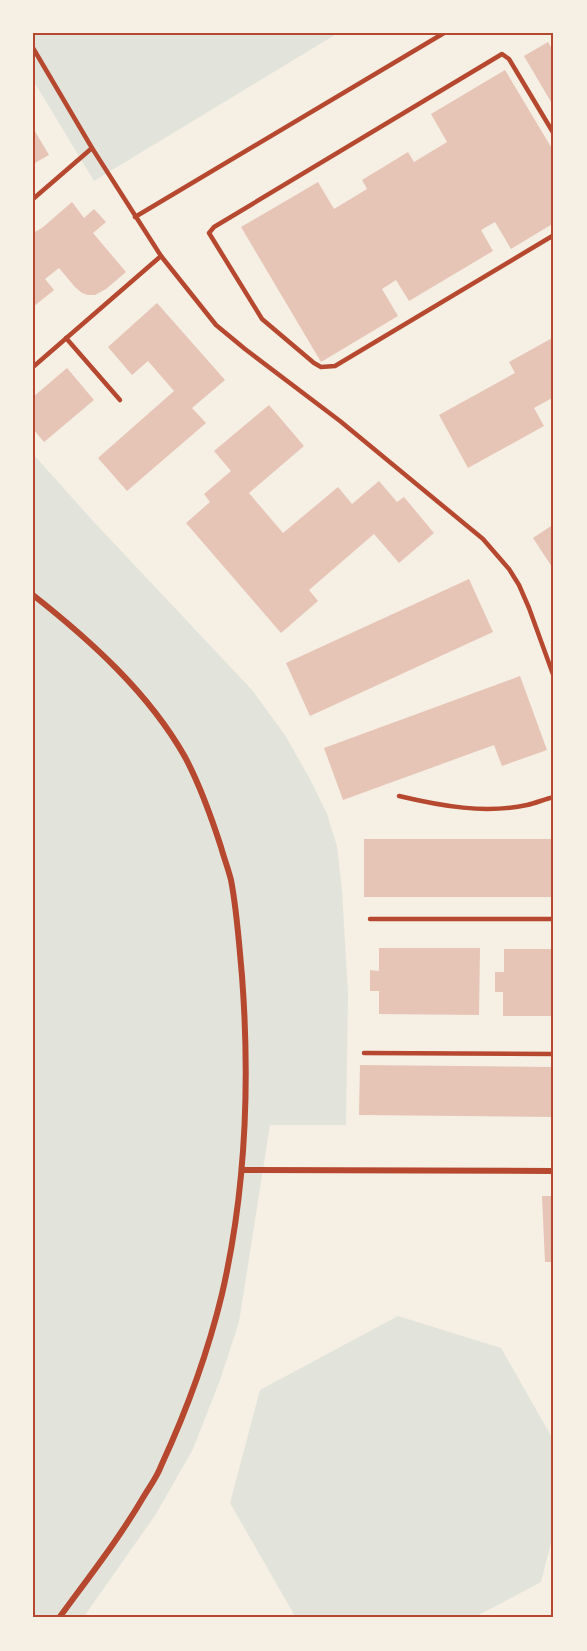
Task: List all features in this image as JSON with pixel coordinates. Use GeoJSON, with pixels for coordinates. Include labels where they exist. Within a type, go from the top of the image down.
{"type":"FeatureCollection","features":[{"type":"Feature","properties":{"kind":"street"},"geometry":{"type":"LineString","coordinates":[[33,595],[144,697],[165,724],[186,759],[214,827],[230,876],[238,926],[245,1014],[246,1081],[242,1170],[233,1238],[219,1305],[204,1354],[160,1469],[129,1522],[59,1618]]}},
{"type":"Feature","properties":{"kind":"street"},"geometry":{"type":"LineString","coordinates":[[242,1170],[554,1171]]}},
{"type":"Feature","properties":{"kind":"lane"},"geometry":{"type":"LineString","coordinates":[[135,217],[444,33]]}},
{"type":"Feature","properties":{"kind":"lane"},"geometry":{"type":"LineString","coordinates":[[33,48],[135,217],[161,256],[216,325],[340,421],[483,539],[509,568],[519,585],[554,677]]}},
{"type":"Feature","properties":{"kind":"lane"},"geometry":{"type":"LineString","coordinates":[[554,134],[509,59],[502,54],[214,227],[209,233],[262,319],[314,363],[325,367],[335,366],[554,235]]}},
{"type":"Feature","properties":{"kind":"lane"},"geometry":{"type":"LineString","coordinates":[[33,199],[92,148]]}},
{"type":"Feature","properties":{"kind":"lane"},"geometry":{"type":"LineString","coordinates":[[33,367],[161,256]]}},
{"type":"Feature","properties":{"kind":"lane"},"geometry":{"type":"LineString","coordinates":[[66,338],[120,400]]}},
{"type":"Feature","properties":{"kind":"lane"},"geometry":{"type":"LineString","coordinates":[[399,796],[429,804],[460,808],[496,808],[527,805],[554,796]]}},
{"type":"Feature","properties":{"kind":"lane"},"geometry":{"type":"LineString","coordinates":[[370,919],[554,919]]}},
{"type":"Feature","properties":{"kind":"lane"},"geometry":{"type":"LineString","coordinates":[[364,1053],[554,1054]]}},
{"type":"Feature","properties":{"kind":"shaded area"},"geometry":{"type":"Polygon","coordinates":[[[33,33],[338,33],[94,181],[33,80],[33,33]]]}},
{"type":"Feature","properties":{"kind":"shaded area"},"geometry":{"type":"Polygon","coordinates":[[[33,454],[252,690],[285,735],[327,814],[337,846],[348,993],[346,1125],[270,1125],[239,1322],[220,1380],[193,1449],[156,1514],[83,1618],[33,1618],[33,454]]]}},
{"type":"Feature","properties":{"kind":"shaded area"},"geometry":{"type":"Polygon","coordinates":[[[398,1316],[501,1348],[554,1441],[554,1531],[541,1582],[473,1618],[296,1618],[230,1503],[260,1390],[398,1316]]]}},
{"type":"Feature","properties":{"kind":"building"},"geometry":{"type":"Polygon","coordinates":[[[548,42],[554,52],[554,107],[524,56],[548,42]]]}},
{"type":"Feature","properties":{"kind":"building"},"geometry":{"type":"Polygon","coordinates":[[[505,70],[554,152],[554,223],[511,249],[495,222],[481,230],[493,251],[409,301],[396,280],[382,289],[398,316],[321,362],[241,227],[318,182],[334,209],[367,189],[362,180],[408,152],[414,162],[447,142],[431,114],[505,70]]]}},
{"type":"Feature","properties":{"kind":"building"},"geometry":{"type":"Polygon","coordinates":[[[33,128],[49,155],[33,164],[33,128]]]}},
{"type":"Feature","properties":{"kind":"building"},"geometry":{"type":"Polygon","coordinates":[[[72,202],[84,218],[94,209],[106,222],[93,233],[126,272],[106,289],[95,295],[88,295],[75,287],[59,268],[45,279],[54,290],[33,307],[33,233],[72,202]]]}},
{"type":"Feature","properties":{"kind":"building"},"geometry":{"type":"Polygon","coordinates":[[[157,303],[225,380],[192,408],[206,423],[127,491],[98,458],[174,391],[148,361],[132,375],[108,347],[157,303]]]}},
{"type":"Feature","properties":{"kind":"building"},"geometry":{"type":"Polygon","coordinates":[[[554,337],[554,397],[534,408],[544,426],[468,468],[439,415],[515,373],[509,362],[554,337]]]}},
{"type":"Feature","properties":{"kind":"building"},"geometry":{"type":"Polygon","coordinates":[[[67,368],[94,400],[44,442],[33,429],[33,397],[67,368]]]}},
{"type":"Feature","properties":{"kind":"building"},"geometry":{"type":"Polygon","coordinates":[[[269,405],[304,446],[249,493],[283,533],[338,487],[352,504],[379,481],[397,502],[404,497],[434,533],[399,563],[374,534],[309,590],[318,601],[281,633],[186,523],[210,502],[204,494],[231,471],[214,451],[269,405]]]}},
{"type":"Feature","properties":{"kind":"building"},"geometry":{"type":"Polygon","coordinates":[[[554,524],[554,570],[533,538],[554,524]]]}},
{"type":"Feature","properties":{"kind":"building"},"geometry":{"type":"Polygon","coordinates":[[[469,579],[493,632],[310,716],[286,663],[469,579]]]}},
{"type":"Feature","properties":{"kind":"building"},"geometry":{"type":"Polygon","coordinates":[[[520,676],[547,750],[502,766],[494,745],[343,800],[324,748],[520,676]]]}},
{"type":"Feature","properties":{"kind":"building"},"geometry":{"type":"Polygon","coordinates":[[[364,839],[554,839],[554,897],[364,897],[364,839]]]}},
{"type":"Feature","properties":{"kind":"building"},"geometry":{"type":"Polygon","coordinates":[[[379,948],[480,948],[479,1015],[379,1014],[379,991],[370,991],[370,970],[379,971],[379,948]]]}},
{"type":"Feature","properties":{"kind":"building"},"geometry":{"type":"Polygon","coordinates":[[[504,949],[554,949],[554,1016],[503,1016],[503,992],[495,992],[495,972],[504,972],[504,949]]]}},
{"type":"Feature","properties":{"kind":"building"},"geometry":{"type":"Polygon","coordinates":[[[360,1065],[554,1067],[554,1117],[359,1115],[360,1065]]]}},
{"type":"Feature","properties":{"kind":"building"},"geometry":{"type":"Polygon","coordinates":[[[542,1196],[554,1196],[554,1262],[545,1262],[542,1196]]]}}]}
